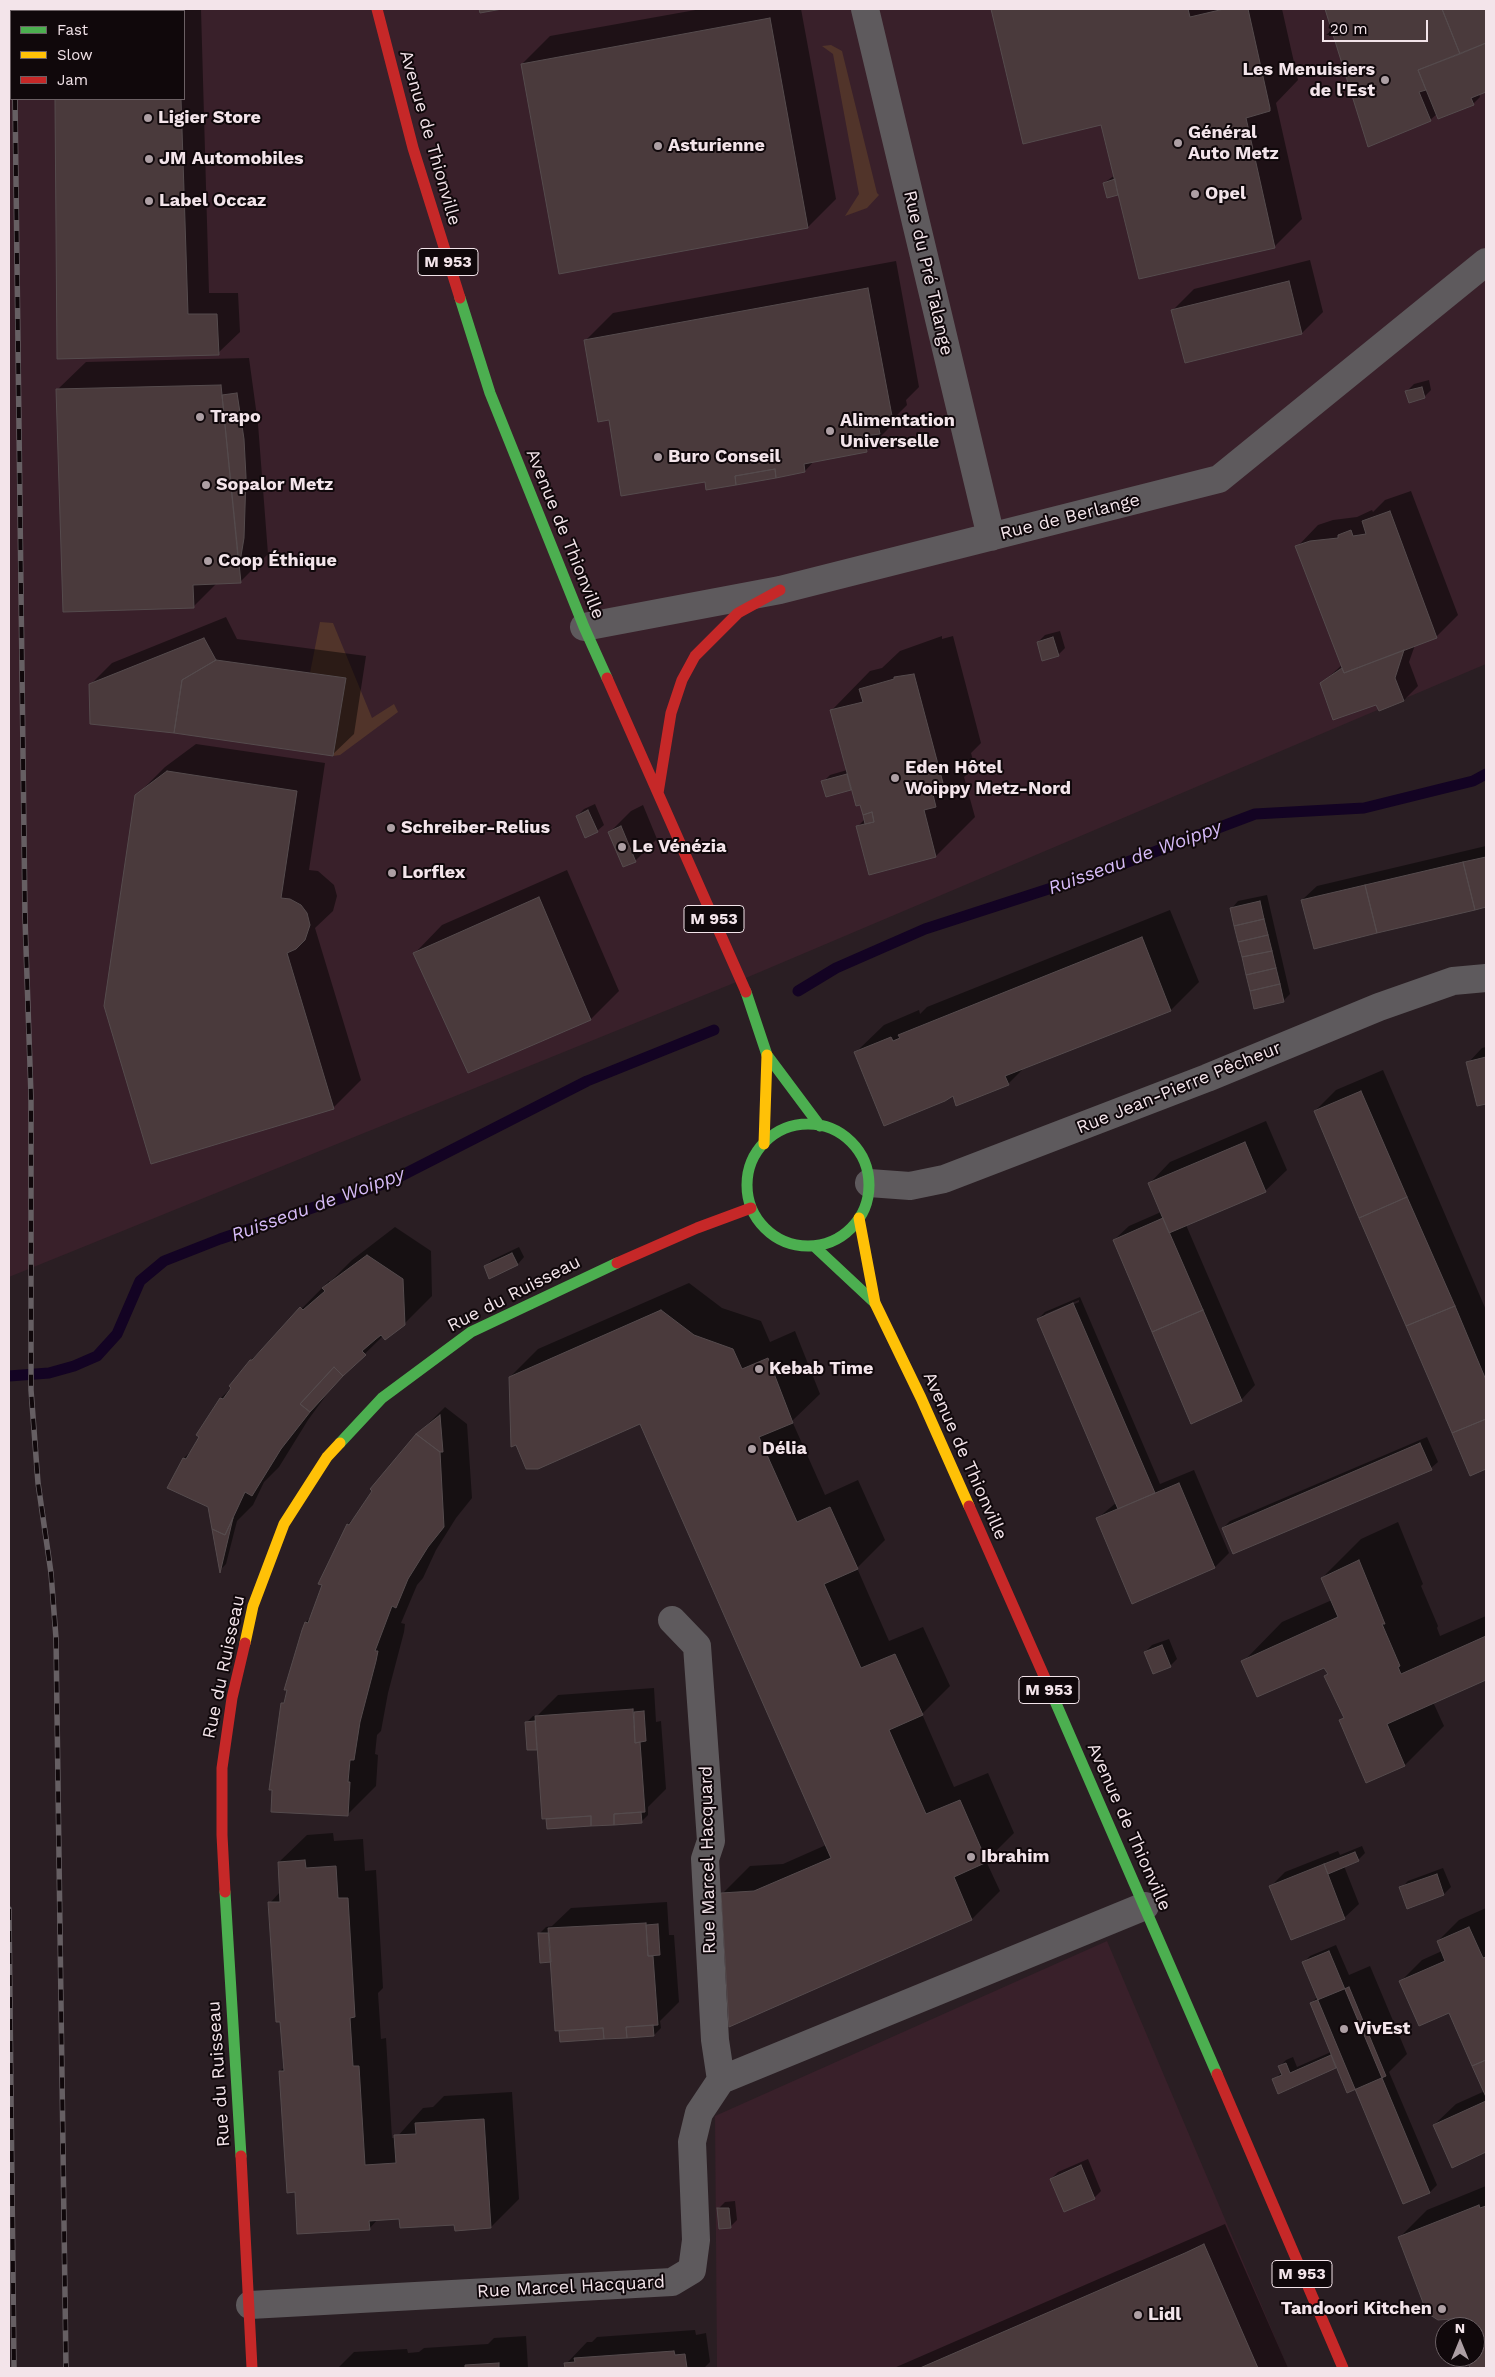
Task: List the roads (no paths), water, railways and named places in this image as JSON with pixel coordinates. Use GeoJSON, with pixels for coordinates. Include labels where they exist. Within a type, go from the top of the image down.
{"type":"FeatureCollection","features":[{"type":"Feature","properties":{"kind":"main road","name":"Avenue de Thionville"},"geometry":{"type":"LineString","coordinates":[[377,9],[413,148],[487,383],[584,627],[745,989],[767,1055],[820,1126]]}},
{"type":"Feature","properties":{"kind":"main road"},"geometry":{"type":"LineString","coordinates":[[658,793],[671,713],[682,680],[695,656],[738,613],[780,590]]}},
{"type":"Feature","properties":{"kind":"main road","name":"Avenue de Thionville"},"geometry":{"type":"LineString","coordinates":[[764,1144],[767,1055]]}},
{"type":"Feature","properties":{"kind":"main road"},"geometry":{"type":"LineString","coordinates":[[808,1123],[827,1126],[844,1135],[857,1148],[866,1164],[869,1183],[867,1201],[859,1218],[847,1232],[831,1242],[814,1246],[796,1244],[779,1239],[764,1228],[751,1208],[746,1188],[749,1168],[757,1150],[771,1136],[789,1126],[808,1123]]}},
{"type":"Feature","properties":{"kind":"main road","name":"Rue du Ruisseau"},"geometry":{"type":"LineString","coordinates":[[252,2368],[222,1835],[222,1768],[232,1698],[253,1606],[284,1524],[328,1457],[382,1398],[471,1332],[697,1228],[751,1208]]}},
{"type":"Feature","properties":{"kind":"main road","name":"Avenue de Thionville"},"geometry":{"type":"LineString","coordinates":[[859,1218],[875,1303],[921,1398],[1144,1906],[1343,2368]]}},
{"type":"Feature","properties":{"kind":"main road","name":"Avenue de Thionville"},"geometry":{"type":"LineString","coordinates":[[814,1246],[875,1303]]}},
{"type":"Feature","properties":{"kind":"street","name":"Rue du Pré Talange"},"geometry":{"type":"LineString","coordinates":[[865,9],[992,537]]}},
{"type":"Feature","properties":{"kind":"street","name":"Rue de Berlange"},"geometry":{"type":"LineString","coordinates":[[584,627],[780,590],[1219,479],[1486,262]]}},
{"type":"Feature","properties":{"kind":"street","name":"Rue Jean-Pierre Pêcheur"},"geometry":{"type":"LineString","coordinates":[[869,1183],[910,1186],[944,1179],[1207,1078],[1378,1007],[1453,982],[1486,978]]}},
{"type":"Feature","properties":{"kind":"street","name":"Rue Marcel Hacquard"},"geometry":{"type":"LineString","coordinates":[[250,2306],[672,2282],[692,2270],[696,2240],[692,2142],[699,2112],[721,2080],[714,2040],[705,1859],[711,1841],[697,1646],[672,1620]]}},
{"type":"Feature","properties":{"kind":"street"},"geometry":{"type":"LineString","coordinates":[[721,2080],[1144,1906]]}},
{"type":"Feature","properties":{"kind":"waterway","name":"Ruisseau de Woippy"},"geometry":{"type":"LineString","coordinates":[[798,991],[836,968],[925,929],[1101,872],[1255,814],[1364,808],[1473,781],[1486,774]]}},
{"type":"Feature","properties":{"kind":"waterway","name":"Ruisseau de Woippy"},"geometry":{"type":"LineString","coordinates":[[9,1376],[49,1373],[74,1366],[97,1356],[117,1334],[140,1281],[164,1261],[220,1239],[389,1182],[587,1081],[714,1030]]}},
{"type":"Feature","properties":{"kind":"railway"},"geometry":{"type":"LineString","coordinates":[[15,100],[25,918],[31,1096],[31,1390],[38,1483],[51,1573],[56,1638],[66,2368]]}},
{"type":"Feature","properties":{"kind":"railway"},"geometry":{"type":"LineString","coordinates":[[9,1909],[14,2368]]}},
{"type":"Feature","properties":{"kind":"place","name":"Les Menuisiers de l'Est"},"geometry":{"type":"Point","coordinates":[1385,80]}},
{"type":"Feature","properties":{"kind":"place","name":"Ligier Store"},"geometry":{"type":"Point","coordinates":[148,118]}},
{"type":"Feature","properties":{"kind":"place","name":"Général Auto Metz"},"geometry":{"type":"Point","coordinates":[1178,143]}},
{"type":"Feature","properties":{"kind":"place","name":"Asturienne"},"geometry":{"type":"Point","coordinates":[658,146]}},
{"type":"Feature","properties":{"kind":"place","name":"JM Automobiles"},"geometry":{"type":"Point","coordinates":[149,159]}},
{"type":"Feature","properties":{"kind":"place","name":"Opel"},"geometry":{"type":"Point","coordinates":[1195,194]}},
{"type":"Feature","properties":{"kind":"place","name":"Label Occaz"},"geometry":{"type":"Point","coordinates":[149,201]}},
{"type":"Feature","properties":{"kind":"place","name":"Trapo"},"geometry":{"type":"Point","coordinates":[200,417]}},
{"type":"Feature","properties":{"kind":"place","name":"Alimentation Universelle"},"geometry":{"type":"Point","coordinates":[830,431]}},
{"type":"Feature","properties":{"kind":"place","name":"Buro Conseil"},"geometry":{"type":"Point","coordinates":[658,457]}},
{"type":"Feature","properties":{"kind":"place","name":"Sopalor Metz"},"geometry":{"type":"Point","coordinates":[206,485]}},
{"type":"Feature","properties":{"kind":"place","name":"Coop Éthique"},"geometry":{"type":"Point","coordinates":[208,561]}},
{"type":"Feature","properties":{"kind":"place","name":"Eden Hôtel Woippy Metz-Nord"},"geometry":{"type":"Point","coordinates":[895,778]}},
{"type":"Feature","properties":{"kind":"place","name":"Schreiber-Relius"},"geometry":{"type":"Point","coordinates":[391,828]}},
{"type":"Feature","properties":{"kind":"place","name":"Le Vénézia"},"geometry":{"type":"Point","coordinates":[622,847]}},
{"type":"Feature","properties":{"kind":"place","name":"Lorflex"},"geometry":{"type":"Point","coordinates":[392,873]}},
{"type":"Feature","properties":{"kind":"place","name":"Kebab Time"},"geometry":{"type":"Point","coordinates":[759,1369]}},
{"type":"Feature","properties":{"kind":"place","name":"Délia"},"geometry":{"type":"Point","coordinates":[752,1449]}},
{"type":"Feature","properties":{"kind":"place","name":"Ibrahim"},"geometry":{"type":"Point","coordinates":[971,1857]}},
{"type":"Feature","properties":{"kind":"place","name":"VivEst"},"geometry":{"type":"Point","coordinates":[1344,2029]}},
{"type":"Feature","properties":{"kind":"place","name":"Tandoori Kitchen"},"geometry":{"type":"Point","coordinates":[1442,2309]}},
{"type":"Feature","properties":{"kind":"place","name":"Lidl"},"geometry":{"type":"Point","coordinates":[1138,2315]}}]}
